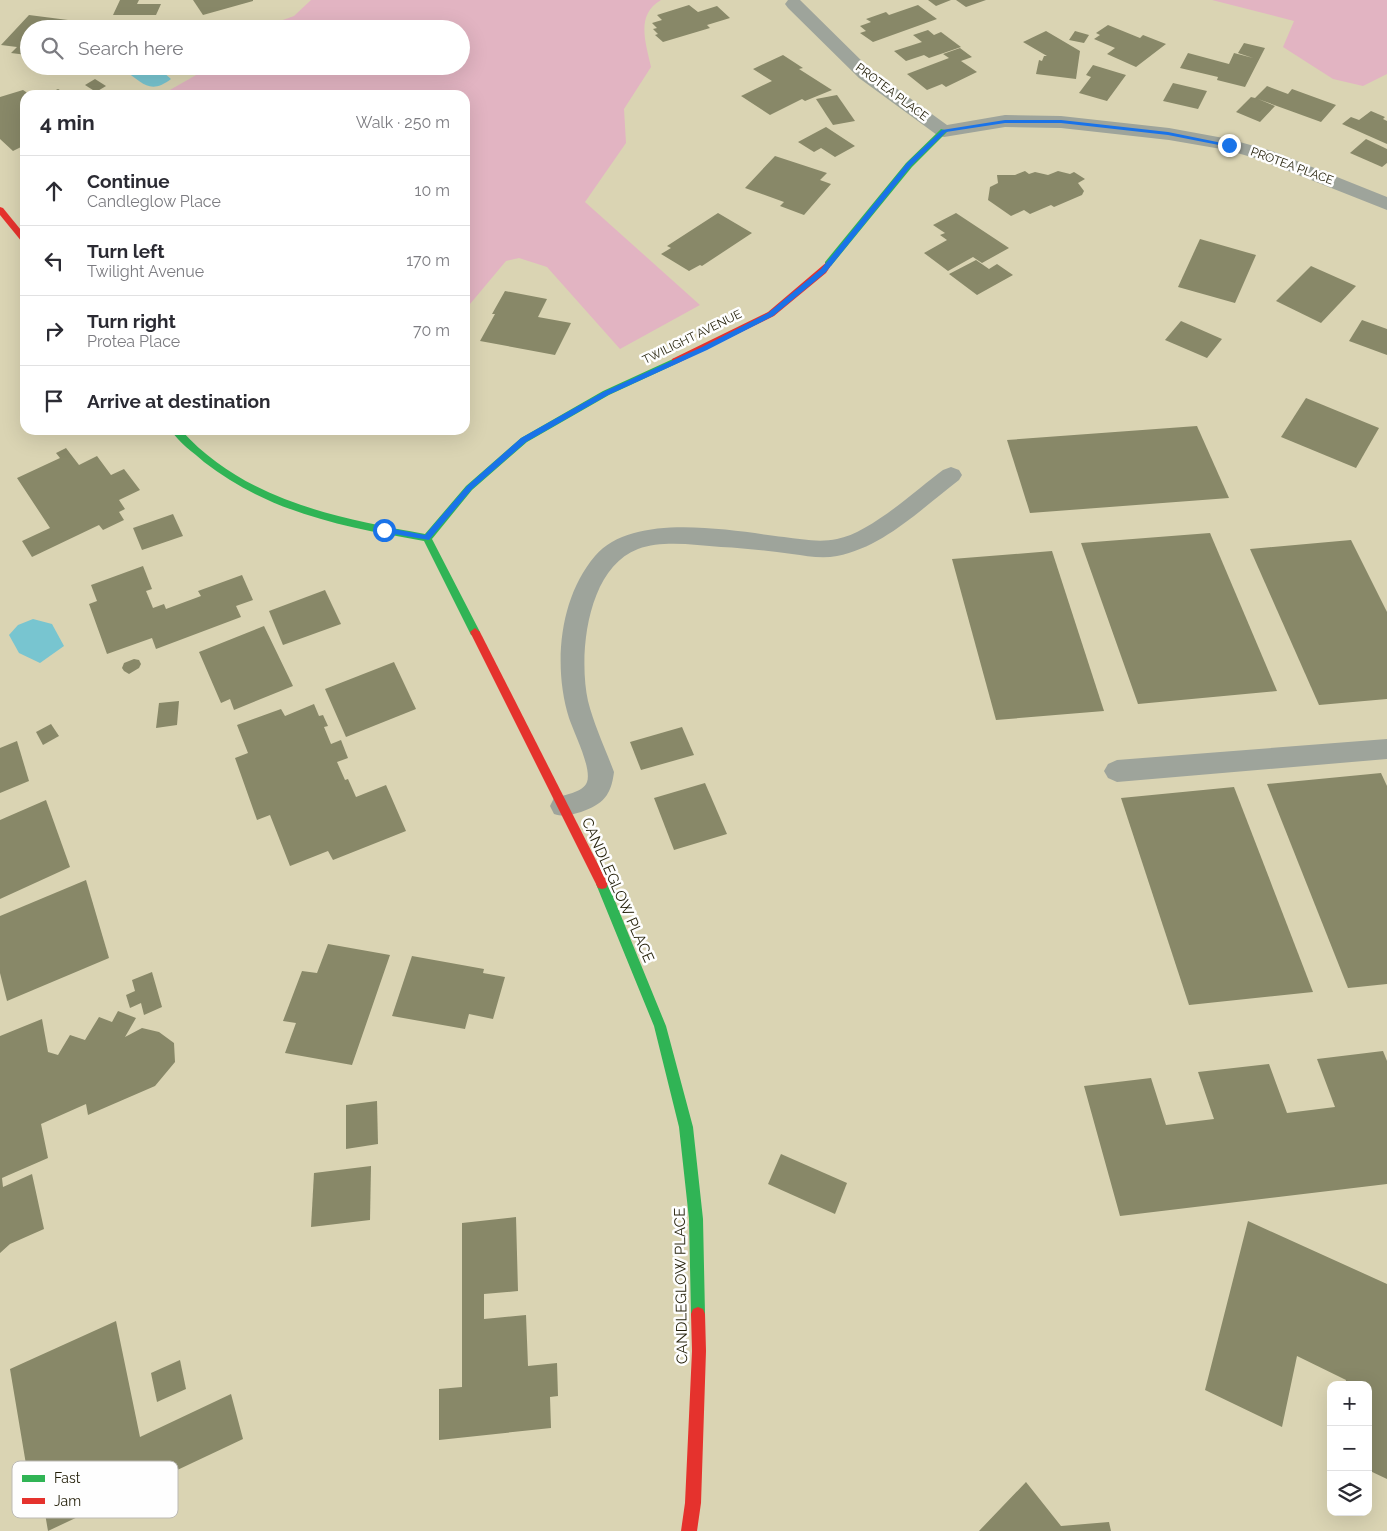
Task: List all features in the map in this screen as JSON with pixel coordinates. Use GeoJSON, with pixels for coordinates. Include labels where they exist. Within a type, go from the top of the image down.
{"type":"FeatureCollection","features":[{"type":"Feature","properties":{"kind":"street","name":"PROTEA PLACE"},"geometry":{"type":"LineString","coordinates":[[794,4],[865,74],[892,96],[944,131],[1005,121],[1061,122],[1168,134],[1229,145],[1265,155],[1354,189],[1387,204]]}},
{"type":"Feature","properties":{"kind":"street","name":"TWILIGHT AVENUE"},"geometry":{"type":"LineString","coordinates":[[426,538],[469,488],[524,440],[606,393],[705,348],[770,314],[824,270],[909,165],[944,131]]}},
{"type":"Feature","properties":{"kind":"street"},"geometry":{"type":"LineString","coordinates":[[0,210],[20,234]]}},
{"type":"Feature","properties":{"kind":"street"},"geometry":{"type":"LineString","coordinates":[[180,435],[236,481],[276,503],[337,522],[426,538]]}},
{"type":"Feature","properties":{"kind":"street","name":"CANDLEGLOW PLACE"},"geometry":{"type":"LineString","coordinates":[[426,538],[596,870],[660,1026],[686,1127],[696,1219],[699,1351],[693,1503],[689,1531]]}},
{"type":"Feature","properties":{"kind":"lane"},"geometry":{"type":"LineString","coordinates":[[563,806],[590,797],[597,792],[601,782],[601,772],[575,699],[572,660],[577,614],[602,564],[617,550],[660,536],[710,538],[816,548],[839,548],[862,540],[951,475]]}},
{"type":"Feature","properties":{"kind":"lane"},"geometry":{"type":"LineString","coordinates":[[1117,771],[1387,749]]}},
{"type":"Feature","properties":{"kind":"shaded area"},"geometry":{"type":"Polygon","coordinates":[[[311,0],[661,0],[653,6],[645,21],[645,39],[651,67],[624,109],[626,143],[585,202],[700,305],[620,349],[547,267],[519,258],[506,261],[470,304],[470,90],[170,90],[196,75],[470,75],[470,20],[283,20],[294,16],[311,0]]]}},
{"type":"Feature","properties":{"kind":"shaded area"},"geometry":{"type":"Polygon","coordinates":[[[1212,0],[1387,0],[1387,74],[1363,86],[1333,79],[1283,47],[1294,21],[1212,0]]]}},
{"type":"Feature","properties":{"kind":"water"},"geometry":{"type":"Polygon","coordinates":[[[131,75],[166,75],[171,79],[164,84],[152,87],[131,75]]]}},
{"type":"Feature","properties":{"kind":"water"},"geometry":{"type":"Polygon","coordinates":[[[33,619],[52,624],[64,646],[40,663],[19,653],[9,635],[18,625],[33,619]]]}},
{"type":"Feature","properties":{"kind":"building"},"geometry":{"type":"Polygon","coordinates":[[[120,0],[139,0],[137,4],[161,4],[156,15],[113,15],[120,0]]]}},
{"type":"Feature","properties":{"kind":"building"},"geometry":{"type":"Polygon","coordinates":[[[193,0],[253,0],[253,1],[203,15],[193,0]]]}},
{"type":"Feature","properties":{"kind":"building"},"geometry":{"type":"Polygon","coordinates":[[[928,0],[951,0],[936,6],[928,0]]]}},
{"type":"Feature","properties":{"kind":"building"},"geometry":{"type":"Polygon","coordinates":[[[956,0],[986,0],[966,7],[956,0]]]}},
{"type":"Feature","properties":{"kind":"building"},"geometry":{"type":"Polygon","coordinates":[[[689,5],[698,12],[717,6],[730,18],[707,25],[710,28],[663,42],[655,35],[658,34],[653,29],[657,28],[652,23],[662,20],[657,15],[689,5]]]}},
{"type":"Feature","properties":{"kind":"building"},"geometry":{"type":"Polygon","coordinates":[[[918,5],[937,19],[873,42],[860,33],[866,31],[860,26],[871,22],[866,19],[886,12],[889,15],[918,5]]]}},
{"type":"Feature","properties":{"kind":"building"},"geometry":{"type":"Polygon","coordinates":[[[29,15],[68,20],[24,20],[29,15]]]}},
{"type":"Feature","properties":{"kind":"building"},"geometry":{"type":"Polygon","coordinates":[[[20,25],[20,54],[11,53],[17,47],[1,45],[20,25]]]}},
{"type":"Feature","properties":{"kind":"building"},"geometry":{"type":"Polygon","coordinates":[[[1108,25],[1140,38],[1143,35],[1166,44],[1136,67],[1107,54],[1115,48],[1094,39],[1100,35],[1096,33],[1108,25]]]}},
{"type":"Feature","properties":{"kind":"building"},"geometry":{"type":"Polygon","coordinates":[[[928,30],[934,35],[941,32],[961,47],[929,58],[924,55],[906,61],[894,51],[922,42],[913,35],[928,30]]]}},
{"type":"Feature","properties":{"kind":"building"},"geometry":{"type":"Polygon","coordinates":[[[1046,31],[1080,51],[1076,79],[1036,74],[1039,60],[1042,61],[1044,56],[1047,56],[1023,42],[1046,31]]]}},
{"type":"Feature","properties":{"kind":"building"},"geometry":{"type":"Polygon","coordinates":[[[1075,31],[1089,35],[1084,43],[1069,40],[1075,31]]]}},
{"type":"Feature","properties":{"kind":"building"},"geometry":{"type":"Polygon","coordinates":[[[1244,43],[1265,48],[1245,87],[1217,80],[1218,77],[1180,68],[1188,53],[1229,64],[1234,53],[1253,58],[1238,53],[1244,43]]]}},
{"type":"Feature","properties":{"kind":"building"},"geometry":{"type":"Polygon","coordinates":[[[960,48],[972,57],[961,61],[977,72],[946,87],[942,84],[927,90],[907,74],[949,58],[943,54],[960,48]]]}},
{"type":"Feature","properties":{"kind":"building"},"geometry":{"type":"Polygon","coordinates":[[[783,55],[803,68],[799,69],[832,90],[805,101],[802,99],[770,115],[741,96],[772,81],[753,69],[783,55]]]}},
{"type":"Feature","properties":{"kind":"building"},"geometry":{"type":"Polygon","coordinates":[[[1093,65],[1126,75],[1107,101],[1079,93],[1091,77],[1086,75],[1093,65]]]}},
{"type":"Feature","properties":{"kind":"building"},"geometry":{"type":"Polygon","coordinates":[[[95,79],[106,86],[99,90],[93,90],[85,85],[95,79]]]}},
{"type":"Feature","properties":{"kind":"building"},"geometry":{"type":"Polygon","coordinates":[[[1173,83],[1207,91],[1198,109],[1163,101],[1173,83]]]}},
{"type":"Feature","properties":{"kind":"building"},"geometry":{"type":"Polygon","coordinates":[[[1267,86],[1288,94],[1292,89],[1336,105],[1321,122],[1258,99],[1275,106],[1260,122],[1236,112],[1251,97],[1255,98],[1267,86]]]}},
{"type":"Feature","properties":{"kind":"building"},"geometry":{"type":"Polygon","coordinates":[[[20,91],[20,148],[13,151],[0,139],[0,97],[20,91]]]}},
{"type":"Feature","properties":{"kind":"building"},"geometry":{"type":"Polygon","coordinates":[[[837,95],[855,121],[833,125],[816,99],[837,95]]]}},
{"type":"Feature","properties":{"kind":"building"},"geometry":{"type":"Polygon","coordinates":[[[1371,111],[1385,117],[1383,119],[1387,121],[1387,144],[1342,124],[1351,117],[1359,120],[1371,111]]]}},
{"type":"Feature","properties":{"kind":"building"},"geometry":{"type":"Polygon","coordinates":[[[826,127],[855,146],[835,157],[821,148],[814,152],[798,142],[826,127]]]}},
{"type":"Feature","properties":{"kind":"building"},"geometry":{"type":"Polygon","coordinates":[[[1366,139],[1387,149],[1387,163],[1382,167],[1350,153],[1366,139]]]}},
{"type":"Feature","properties":{"kind":"building"},"geometry":{"type":"Polygon","coordinates":[[[775,156],[827,173],[820,180],[831,184],[804,215],[780,206],[784,202],[745,188],[775,156]]]}},
{"type":"Feature","properties":{"kind":"building"},"geometry":{"type":"Polygon","coordinates":[[[1025,171],[1029,174],[1035,172],[1048,175],[1058,171],[1070,174],[1074,172],[1085,179],[1078,183],[1084,191],[1082,195],[1054,207],[1051,205],[1030,214],[1024,210],[1011,216],[988,200],[990,187],[998,183],[997,175],[1015,175],[1025,171]]]}},
{"type":"Feature","properties":{"kind":"building"},"geometry":{"type":"Polygon","coordinates":[[[718,213],[752,233],[702,266],[700,265],[689,271],[661,254],[671,248],[667,246],[718,213]]]}},
{"type":"Feature","properties":{"kind":"building"},"geometry":{"type":"Polygon","coordinates":[[[956,213],[1009,248],[982,263],[973,257],[948,271],[924,253],[947,240],[940,235],[945,233],[933,225],[956,213]]]}},
{"type":"Feature","properties":{"kind":"building"},"geometry":{"type":"Polygon","coordinates":[[[1200,239],[1256,255],[1235,303],[1178,287],[1200,239]]]}},
{"type":"Feature","properties":{"kind":"building"},"geometry":{"type":"Polygon","coordinates":[[[976,260],[989,269],[997,264],[1013,275],[977,295],[949,274],[976,260]]]}},
{"type":"Feature","properties":{"kind":"building"},"geometry":{"type":"Polygon","coordinates":[[[1311,266],[1356,286],[1321,323],[1276,301],[1311,266]]]}},
{"type":"Feature","properties":{"kind":"building"},"geometry":{"type":"Polygon","coordinates":[[[505,291],[547,299],[538,317],[571,323],[555,355],[480,341],[505,291]]]}},
{"type":"Feature","properties":{"kind":"building"},"geometry":{"type":"Polygon","coordinates":[[[1362,320],[1387,329],[1387,355],[1349,341],[1362,320]]]}},
{"type":"Feature","properties":{"kind":"building"},"geometry":{"type":"Polygon","coordinates":[[[1181,321],[1222,339],[1207,358],[1165,340],[1181,321]]]}},
{"type":"Feature","properties":{"kind":"building"},"geometry":{"type":"Polygon","coordinates":[[[1306,398],[1379,428],[1356,468],[1281,437],[1306,398]]]}},
{"type":"Feature","properties":{"kind":"building"},"geometry":{"type":"Polygon","coordinates":[[[1197,426],[1229,498],[1030,513],[1007,440],[1197,426]]]}},
{"type":"Feature","properties":{"kind":"building"},"geometry":{"type":"Polygon","coordinates":[[[66,448],[79,465],[97,456],[111,475],[124,469],[140,490],[119,500],[125,509],[119,512],[124,520],[103,530],[99,525],[32,557],[22,541],[50,528],[17,478],[60,458],[56,453],[66,448]]]}},
{"type":"Feature","properties":{"kind":"building"},"geometry":{"type":"Polygon","coordinates":[[[173,514],[183,536],[142,550],[133,528],[173,514]]]}},
{"type":"Feature","properties":{"kind":"building"},"geometry":{"type":"Polygon","coordinates":[[[1210,533],[1277,691],[1138,704],[1081,543],[1210,533]]]}},
{"type":"Feature","properties":{"kind":"building"},"geometry":{"type":"Polygon","coordinates":[[[1351,540],[1387,612],[1387,699],[1319,705],[1250,549],[1351,540]]]}},
{"type":"Feature","properties":{"kind":"building"},"geometry":{"type":"Polygon","coordinates":[[[1052,551],[1104,711],[996,720],[952,559],[1052,551]]]}},
{"type":"Feature","properties":{"kind":"building"},"geometry":{"type":"Polygon","coordinates":[[[143,566],[152,589],[146,591],[153,608],[164,604],[166,609],[201,596],[198,591],[242,575],[253,600],[236,606],[241,617],[156,649],[152,638],[107,654],[89,604],[97,601],[91,585],[143,566]]]}},
{"type":"Feature","properties":{"kind":"building"},"geometry":{"type":"Polygon","coordinates":[[[325,590],[341,624],[283,645],[269,611],[325,590]]]}},
{"type":"Feature","properties":{"kind":"building"},"geometry":{"type":"Polygon","coordinates":[[[264,626],[293,686],[234,710],[230,699],[221,703],[199,652],[264,626]]]}},
{"type":"Feature","properties":{"kind":"building"},"geometry":{"type":"Polygon","coordinates":[[[134,659],[139,660],[141,664],[139,668],[129,674],[122,668],[124,663],[134,659]]]}},
{"type":"Feature","properties":{"kind":"building"},"geometry":{"type":"Polygon","coordinates":[[[394,662],[416,709],[346,737],[325,689],[394,662]]]}},
{"type":"Feature","properties":{"kind":"building"},"geometry":{"type":"Polygon","coordinates":[[[179,701],[177,725],[156,728],[159,703],[179,701]]]}},
{"type":"Feature","properties":{"kind":"building"},"geometry":{"type":"Polygon","coordinates":[[[314,704],[319,716],[323,715],[328,726],[324,727],[331,744],[341,740],[348,758],[337,762],[345,780],[348,779],[356,797],[386,785],[406,831],[333,860],[328,851],[290,866],[270,815],[257,820],[235,758],[248,753],[237,725],[281,709],[285,716],[314,704]]]}},
{"type":"Feature","properties":{"kind":"building"},"geometry":{"type":"Polygon","coordinates":[[[51,724],[59,736],[43,745],[36,732],[51,724]]]}},
{"type":"Feature","properties":{"kind":"building"},"geometry":{"type":"Polygon","coordinates":[[[682,727],[694,755],[641,770],[630,742],[682,727]]]}},
{"type":"Feature","properties":{"kind":"building"},"geometry":{"type":"Polygon","coordinates":[[[17,741],[29,781],[0,793],[0,748],[17,741]]]}},
{"type":"Feature","properties":{"kind":"building"},"geometry":{"type":"Polygon","coordinates":[[[1381,773],[1387,786],[1387,984],[1348,988],[1267,784],[1381,773]]]}},
{"type":"Feature","properties":{"kind":"building"},"geometry":{"type":"Polygon","coordinates":[[[705,783],[727,834],[674,850],[654,798],[705,783]]]}},
{"type":"Feature","properties":{"kind":"building"},"geometry":{"type":"Polygon","coordinates":[[[1234,787],[1313,992],[1189,1005],[1121,798],[1234,787]]]}},
{"type":"Feature","properties":{"kind":"building"},"geometry":{"type":"Polygon","coordinates":[[[46,800],[70,867],[0,899],[0,820],[46,800]]]}},
{"type":"Feature","properties":{"kind":"building"},"geometry":{"type":"Polygon","coordinates":[[[86,880],[109,958],[7,1001],[0,973],[0,916],[86,880]]]}},
{"type":"Feature","properties":{"kind":"building"},"geometry":{"type":"Polygon","coordinates":[[[328,944],[390,955],[352,1065],[285,1053],[296,1023],[283,1021],[302,971],[317,973],[328,944]]]}},
{"type":"Feature","properties":{"kind":"building"},"geometry":{"type":"Polygon","coordinates":[[[412,956],[484,969],[483,973],[505,977],[493,1019],[469,1014],[465,1029],[392,1016],[412,956]]]}},
{"type":"Feature","properties":{"kind":"building"},"geometry":{"type":"Polygon","coordinates":[[[152,972],[162,1007],[144,1015],[141,1003],[130,1008],[126,995],[135,991],[132,980],[152,972]]]}},
{"type":"Feature","properties":{"kind":"building"},"geometry":{"type":"Polygon","coordinates":[[[118,1011],[136,1018],[125,1037],[142,1028],[159,1032],[174,1043],[175,1062],[155,1086],[88,1115],[86,1104],[41,1124],[48,1158],[2,1178],[3,1187],[32,1174],[44,1229],[10,1244],[0,1253],[0,1036],[42,1019],[48,1052],[58,1055],[70,1035],[85,1040],[99,1017],[112,1022],[118,1011]]]}},
{"type":"Feature","properties":{"kind":"building"},"geometry":{"type":"Polygon","coordinates":[[[1383,1051],[1387,1061],[1387,1184],[1120,1216],[1084,1086],[1151,1078],[1166,1125],[1214,1119],[1198,1072],[1269,1064],[1287,1113],[1335,1107],[1317,1059],[1383,1051]]]}},
{"type":"Feature","properties":{"kind":"building"},"geometry":{"type":"Polygon","coordinates":[[[377,1101],[378,1144],[346,1149],[346,1105],[377,1101]]]}},
{"type":"Feature","properties":{"kind":"building"},"geometry":{"type":"Polygon","coordinates":[[[781,1154],[847,1183],[835,1214],[768,1184],[781,1154]]]}},
{"type":"Feature","properties":{"kind":"building"},"geometry":{"type":"Polygon","coordinates":[[[371,1166],[370,1220],[311,1227],[314,1173],[371,1166]]]}},
{"type":"Feature","properties":{"kind":"building"},"geometry":{"type":"Polygon","coordinates":[[[516,1217],[518,1291],[484,1294],[484,1319],[526,1315],[528,1366],[557,1363],[558,1396],[550,1397],[551,1428],[439,1440],[439,1389],[462,1387],[462,1223],[516,1217]]]}},
{"type":"Feature","properties":{"kind":"building"},"geometry":{"type":"Polygon","coordinates":[[[1248,1221],[1387,1284],[1387,1479],[1372,1472],[1372,1381],[1346,1381],[1297,1356],[1282,1427],[1205,1390],[1248,1221]]]}},
{"type":"Feature","properties":{"kind":"building"},"geometry":{"type":"Polygon","coordinates":[[[116,1321],[140,1437],[231,1394],[243,1439],[178,1470],[178,1461],[25,1461],[10,1369],[116,1321]]]}},
{"type":"Feature","properties":{"kind":"building"},"geometry":{"type":"Polygon","coordinates":[[[180,1360],[186,1389],[157,1402],[151,1373],[180,1360]]]}},
{"type":"Feature","properties":{"kind":"building"},"geometry":{"type":"Polygon","coordinates":[[[1026,1482],[1061,1526],[1109,1522],[1111,1531],[979,1531],[1026,1482]]]}},
{"type":"Feature","properties":{"kind":"building"},"geometry":{"type":"Polygon","coordinates":[[[46,1518],[76,1518],[48,1531],[46,1518]]]}},
{"type":"Feature","properties":{"kind":"traffic: fast"},"geometry":{"type":"LineString","coordinates":[[828,264],[909,165],[944,131]]}},
{"type":"Feature","properties":{"kind":"traffic: fast"},"geometry":{"type":"LineString","coordinates":[[427,538],[469,488],[524,440],[606,393],[675,361]]}},
{"type":"Feature","properties":{"kind":"traffic: fast"},"geometry":{"type":"LineString","coordinates":[[181,435],[226,474],[279,502],[336,520],[427,538],[475,632]]}},
{"type":"Feature","properties":{"kind":"traffic: fast"},"geometry":{"type":"LineString","coordinates":[[602,884],[660,1026],[686,1127],[696,1219],[698,1314]]}},
{"type":"Feature","properties":{"kind":"traffic: jam"},"geometry":{"type":"LineString","coordinates":[[0,210],[20,234]]}},
{"type":"Feature","properties":{"kind":"traffic: jam"},"geometry":{"type":"LineString","coordinates":[[675,361],[771,314],[823,271],[828,264]]}},
{"type":"Feature","properties":{"kind":"traffic: jam"},"geometry":{"type":"LineString","coordinates":[[475,632],[602,884]]}},
{"type":"Feature","properties":{"kind":"traffic: jam"},"geometry":{"type":"LineString","coordinates":[[689,1531],[693,1503],[699,1351],[698,1314]]}},
{"type":"Feature","properties":{"kind":"route"},"geometry":{"type":"LineString","coordinates":[[384,530],[426,538],[469,488],[524,440],[606,393],[705,348],[770,314],[824,270],[909,165],[944,131],[1005,121],[1061,122],[1112,126],[1229,145]]}}]}
